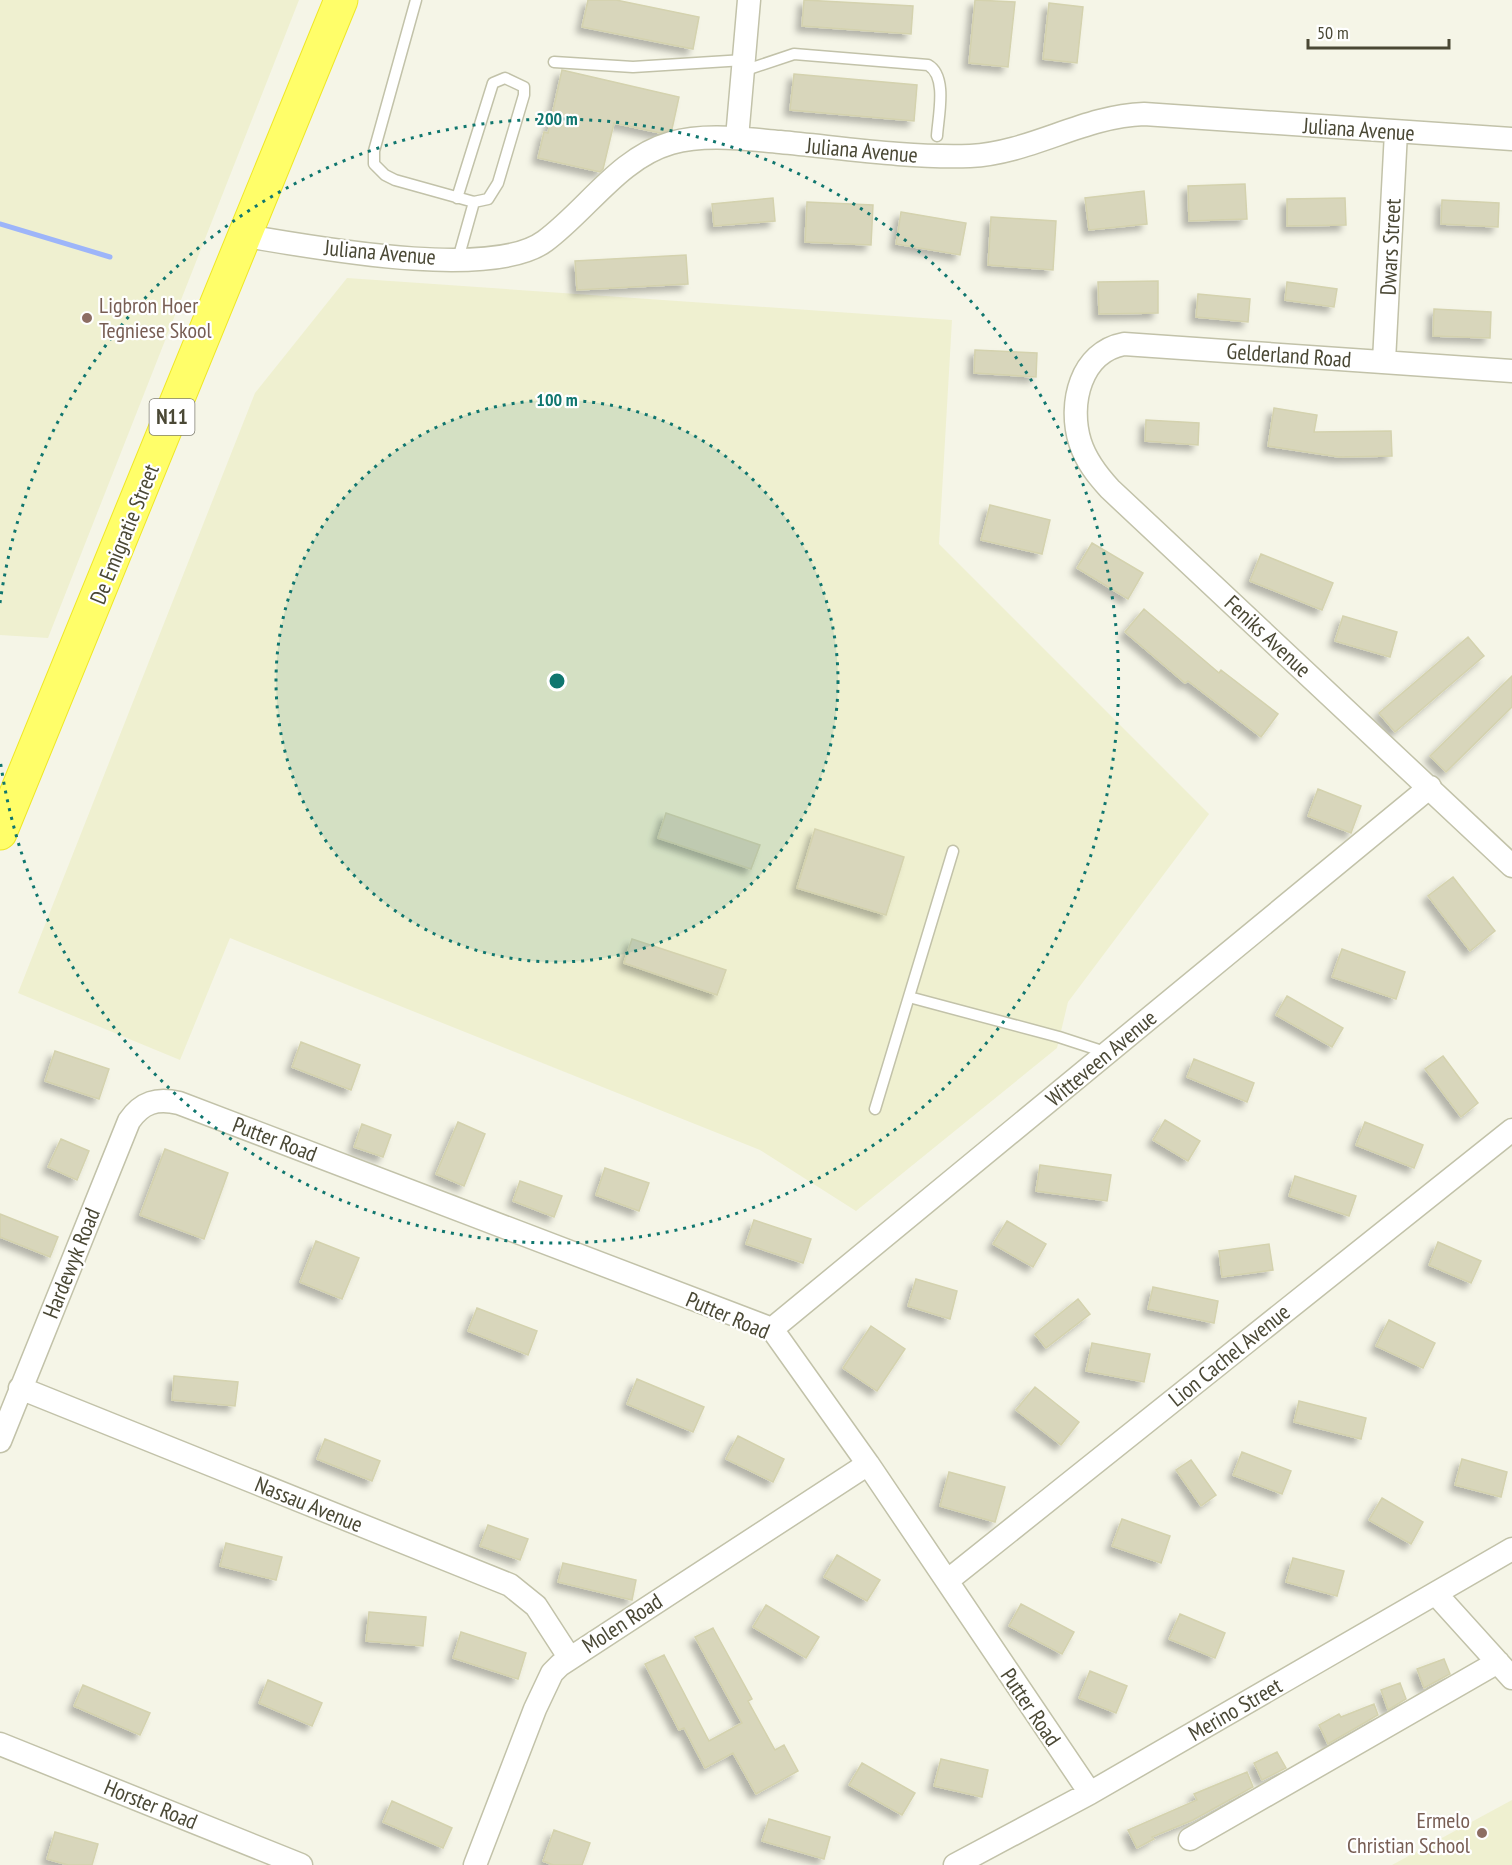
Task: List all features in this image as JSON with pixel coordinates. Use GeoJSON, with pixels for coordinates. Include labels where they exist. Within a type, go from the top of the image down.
{"type":"FeatureCollection","features":[{"type":"Feature","properties":{"kind":"highway","name":"De Emigratie Street"},"geometry":{"type":"LineString","coordinates":[[0,833],[341,0]]}},
{"type":"Feature","properties":{"kind":"street"},"geometry":{"type":"LineString","coordinates":[[737,138],[749,0]]}},
{"type":"Feature","properties":{"kind":"street","name":"Juliana Avenue"},"geometry":{"type":"LineString","coordinates":[[246,236],[378,254],[458,259],[501,258],[529,250],[543,242],[625,166],[644,153],[682,141],[737,138],[924,156],[970,156],[1020,148],[1103,118],[1144,114],[1512,139]]}},
{"type":"Feature","properties":{"kind":"street","name":"Dwars Street"},"geometry":{"type":"LineString","coordinates":[[1384,362],[1396,132]]}},
{"type":"Feature","properties":{"kind":"street","name":"Gelderland Road"},"geometry":{"type":"LineString","coordinates":[[1082,379],[1087,366],[1097,355],[1112,346],[1136,343],[1512,371]]}},
{"type":"Feature","properties":{"kind":"street","name":"Feniks Avenue"},"geometry":{"type":"LineString","coordinates":[[1082,379],[1077,417],[1078,432],[1091,466],[1101,479],[1512,866]]}},
{"type":"Feature","properties":{"kind":"street","name":"Witteveen Avenue"},"geometry":{"type":"LineString","coordinates":[[772,1329],[1430,787]]}},
{"type":"Feature","properties":{"kind":"street","name":"Putter Road"},"geometry":{"type":"LineString","coordinates":[[160,1100],[179,1103],[772,1329],[868,1464],[1089,1793]]}},
{"type":"Feature","properties":{"kind":"street","name":"Hardewyk Road"},"geometry":{"type":"LineString","coordinates":[[0,1441],[129,1121],[144,1104],[160,1100]]}},
{"type":"Feature","properties":{"kind":"street","name":"Lion Cachel Avenue"},"geometry":{"type":"LineString","coordinates":[[946,1581],[1512,1130]]}},
{"type":"Feature","properties":{"kind":"street","name":"Nassau Avenue"},"geometry":{"type":"LineString","coordinates":[[20,1388],[510,1585],[536,1606],[569,1657]]}},
{"type":"Feature","properties":{"kind":"street","name":"Molen Road"},"geometry":{"type":"LineString","coordinates":[[475,1865],[542,1692],[552,1673],[569,1657],[868,1464]]}},
{"type":"Feature","properties":{"kind":"street","name":"Merino Street"},"geometry":{"type":"LineString","coordinates":[[955,1865],[1089,1793],[1512,1549]]}},
{"type":"Feature","properties":{"kind":"street"},"geometry":{"type":"LineString","coordinates":[[1190,1839],[1505,1670],[1436,1594]]}},
{"type":"Feature","properties":{"kind":"street","name":"Horster Road"},"geometry":{"type":"LineString","coordinates":[[0,1744],[301,1865]]}},
{"type":"Feature","properties":{"kind":"lane"},"geometry":{"type":"LineString","coordinates":[[416,0],[374,151],[374,164],[385,175],[395,180],[457,198],[474,202],[488,199],[495,190],[521,106],[524,87],[511,79],[500,78],[493,83],[457,198]]}},
{"type":"Feature","properties":{"kind":"lane"},"geometry":{"type":"LineString","coordinates":[[554,62],[633,68],[743,66],[794,54],[928,65],[934,68],[939,79],[937,136]]}},
{"type":"Feature","properties":{"kind":"lane"},"geometry":{"type":"LineString","coordinates":[[458,259],[474,202]]}},
{"type":"Feature","properties":{"kind":"lane"},"geometry":{"type":"LineString","coordinates":[[875,1109],[953,851]]}},
{"type":"Feature","properties":{"kind":"lane"},"geometry":{"type":"LineString","coordinates":[[909,997],[1059,1037],[1108,1053]]}},
{"type":"Feature","properties":{"kind":"shaded area","name":"Ligbron Hoer Tegniese Skool"},"geometry":{"type":"Polygon","coordinates":[[[0,0],[299,0],[48,638],[0,635],[0,0]]]}},
{"type":"Feature","properties":{"kind":"shaded area"},"geometry":{"type":"Polygon","coordinates":[[[347,278],[952,320],[939,544],[1209,814],[1068,1002],[1057,1048],[856,1211],[760,1150],[230,938],[180,1060],[18,993],[255,393],[347,278]]]}},
{"type":"Feature","properties":{"kind":"shaded area","name":"Ermelo Christian School"},"geometry":{"type":"Polygon","coordinates":[[[1512,1800],[1512,1865],[1392,1865],[1512,1800]]]}},
{"type":"Feature","properties":{"kind":"building"},"geometry":{"type":"Polygon","coordinates":[[[588,0],[616,0],[699,17],[693,49],[582,27],[588,0]]]}},
{"type":"Feature","properties":{"kind":"building"},"geometry":{"type":"Polygon","coordinates":[[[804,0],[913,6],[911,34],[802,26],[804,0]]]}},
{"type":"Feature","properties":{"kind":"building"},"geometry":{"type":"Polygon","coordinates":[[[975,0],[1015,2],[1008,67],[969,63],[975,0]]]}},
{"type":"Feature","properties":{"kind":"building"},"geometry":{"type":"Polygon","coordinates":[[[1049,3],[1083,7],[1077,63],[1043,59],[1049,3]]]}},
{"type":"Feature","properties":{"kind":"building"},"geometry":{"type":"Polygon","coordinates":[[[562,70],[679,97],[672,129],[660,133],[614,123],[603,169],[600,172],[538,158],[544,132],[548,133],[562,70]]]}},
{"type":"Feature","properties":{"kind":"building"},"geometry":{"type":"Polygon","coordinates":[[[794,74],[917,85],[914,121],[790,110],[794,74]]]}},
{"type":"Feature","properties":{"kind":"building"},"geometry":{"type":"Polygon","coordinates":[[[1245,184],[1247,219],[1189,221],[1188,186],[1245,184]]]}},
{"type":"Feature","properties":{"kind":"building"},"geometry":{"type":"Polygon","coordinates":[[[1144,191],[1147,224],[1089,230],[1085,198],[1144,191]]]}},
{"type":"Feature","properties":{"kind":"building"},"geometry":{"type":"Polygon","coordinates":[[[773,198],[775,221],[714,226],[712,204],[773,198]]]}},
{"type":"Feature","properties":{"kind":"building"},"geometry":{"type":"Polygon","coordinates":[[[1345,198],[1346,225],[1287,226],[1287,199],[1345,198]]]}},
{"type":"Feature","properties":{"kind":"building"},"geometry":{"type":"Polygon","coordinates":[[[1442,200],[1499,203],[1498,227],[1441,224],[1442,200]]]}},
{"type":"Feature","properties":{"kind":"building"},"geometry":{"type":"Polygon","coordinates":[[[807,202],[873,205],[871,245],[805,242],[807,202]]]}},
{"type":"Feature","properties":{"kind":"building"},"geometry":{"type":"Polygon","coordinates":[[[901,212],[966,223],[960,255],[896,244],[901,212]]]}},
{"type":"Feature","properties":{"kind":"building"},"geometry":{"type":"Polygon","coordinates":[[[991,217],[1056,221],[1053,270],[988,265],[991,217]]]}},
{"type":"Feature","properties":{"kind":"building"},"geometry":{"type":"Polygon","coordinates":[[[686,255],[688,284],[577,290],[575,261],[686,255]]]}},
{"type":"Feature","properties":{"kind":"building"},"geometry":{"type":"Polygon","coordinates":[[[1158,281],[1158,313],[1099,314],[1098,282],[1158,281]]]}},
{"type":"Feature","properties":{"kind":"building"},"geometry":{"type":"Polygon","coordinates":[[[1287,282],[1337,289],[1334,307],[1285,300],[1287,282]]]}},
{"type":"Feature","properties":{"kind":"building"},"geometry":{"type":"Polygon","coordinates":[[[1198,294],[1250,299],[1248,322],[1196,317],[1198,294]]]}},
{"type":"Feature","properties":{"kind":"building"},"geometry":{"type":"Polygon","coordinates":[[[1434,309],[1491,312],[1490,338],[1433,336],[1434,309]]]}},
{"type":"Feature","properties":{"kind":"building"},"geometry":{"type":"Polygon","coordinates":[[[975,350],[1037,353],[1036,377],[974,373],[975,350]]]}},
{"type":"Feature","properties":{"kind":"building"},"geometry":{"type":"Polygon","coordinates":[[[1274,408],[1317,415],[1314,432],[1391,431],[1392,456],[1339,457],[1268,446],[1274,408]]]}},
{"type":"Feature","properties":{"kind":"building"},"geometry":{"type":"Polygon","coordinates":[[[1146,420],[1199,423],[1198,445],[1145,441],[1146,420]]]}},
{"type":"Feature","properties":{"kind":"building"},"geometry":{"type":"Polygon","coordinates":[[[990,505],[1050,520],[1042,554],[981,540],[990,505]]]}},
{"type":"Feature","properties":{"kind":"building"},"geometry":{"type":"Polygon","coordinates":[[[1092,543],[1143,573],[1128,599],[1077,568],[1092,543]]]}},
{"type":"Feature","properties":{"kind":"building"},"geometry":{"type":"Polygon","coordinates":[[[1261,554],[1333,583],[1322,610],[1250,581],[1261,554]]]}},
{"type":"Feature","properties":{"kind":"building"},"geometry":{"type":"Polygon","coordinates":[[[1144,609],[1219,673],[1221,670],[1278,714],[1261,737],[1188,681],[1185,683],[1125,632],[1144,609]]]}},
{"type":"Feature","properties":{"kind":"building"},"geometry":{"type":"Polygon","coordinates":[[[1343,616],[1397,632],[1390,657],[1335,641],[1343,616]]]}},
{"type":"Feature","properties":{"kind":"building"},"geometry":{"type":"Polygon","coordinates":[[[1468,637],[1484,656],[1395,732],[1379,713],[1468,637]]]}},
{"type":"Feature","properties":{"kind":"building"},"geometry":{"type":"Polygon","coordinates":[[[1512,676],[1512,707],[1446,772],[1430,756],[1512,676]]]}},
{"type":"Feature","properties":{"kind":"building"},"geometry":{"type":"Polygon","coordinates":[[[1318,789],[1361,806],[1351,833],[1308,816],[1318,789]]]}},
{"type":"Feature","properties":{"kind":"building"},"geometry":{"type":"Polygon","coordinates":[[[666,813],[760,845],[751,869],[658,838],[666,813]]]}},
{"type":"Feature","properties":{"kind":"building"},"geometry":{"type":"Polygon","coordinates":[[[815,829],[904,857],[886,915],[797,888],[815,829]]]}},
{"type":"Feature","properties":{"kind":"building"},"geometry":{"type":"Polygon","coordinates":[[[1453,877],[1495,931],[1470,951],[1428,896],[1453,877]]]}},
{"type":"Feature","properties":{"kind":"building"},"geometry":{"type":"Polygon","coordinates":[[[632,939],[726,970],[717,995],[624,963],[632,939]]]}},
{"type":"Feature","properties":{"kind":"building"},"geometry":{"type":"Polygon","coordinates":[[[1342,949],[1405,972],[1396,999],[1332,977],[1342,949]]]}},
{"type":"Feature","properties":{"kind":"building"},"geometry":{"type":"Polygon","coordinates":[[[1287,996],[1343,1028],[1332,1047],[1276,1015],[1287,996]]]}},
{"type":"Feature","properties":{"kind":"building"},"geometry":{"type":"Polygon","coordinates":[[[301,1042],[360,1065],[351,1090],[292,1067],[301,1042]]]}},
{"type":"Feature","properties":{"kind":"building"},"geometry":{"type":"Polygon","coordinates":[[[55,1051],[109,1069],[99,1099],[45,1081],[55,1051]]]}},
{"type":"Feature","properties":{"kind":"building"},"geometry":{"type":"Polygon","coordinates":[[[1443,1056],[1478,1103],[1461,1117],[1425,1069],[1443,1056]]]}},
{"type":"Feature","properties":{"kind":"building"},"geometry":{"type":"Polygon","coordinates":[[[1194,1059],[1254,1083],[1247,1102],[1187,1077],[1194,1059]]]}},
{"type":"Feature","properties":{"kind":"building"},"geometry":{"type":"Polygon","coordinates":[[[1165,1120],[1200,1141],[1188,1161],[1153,1140],[1165,1120]]]}},
{"type":"Feature","properties":{"kind":"building"},"geometry":{"type":"Polygon","coordinates":[[[458,1122],[485,1134],[464,1186],[436,1174],[458,1122]]]}},
{"type":"Feature","properties":{"kind":"building"},"geometry":{"type":"Polygon","coordinates":[[[1365,1122],[1423,1145],[1414,1168],[1356,1145],[1365,1122]]]}},
{"type":"Feature","properties":{"kind":"building"},"geometry":{"type":"Polygon","coordinates":[[[362,1124],[391,1135],[383,1157],[354,1147],[362,1124]]]}},
{"type":"Feature","properties":{"kind":"building"},"geometry":{"type":"Polygon","coordinates":[[[61,1139],[89,1151],[77,1180],[48,1167],[61,1139]]]}},
{"type":"Feature","properties":{"kind":"building"},"geometry":{"type":"Polygon","coordinates":[[[165,1149],[228,1173],[204,1239],[140,1215],[165,1149]]]}},
{"type":"Feature","properties":{"kind":"building"},"geometry":{"type":"Polygon","coordinates":[[[1040,1165],[1111,1175],[1107,1201],[1036,1191],[1040,1165]]]}},
{"type":"Feature","properties":{"kind":"building"},"geometry":{"type":"Polygon","coordinates":[[[605,1168],[649,1183],[639,1211],[596,1195],[605,1168]]]}},
{"type":"Feature","properties":{"kind":"building"},"geometry":{"type":"Polygon","coordinates":[[[1295,1176],[1356,1196],[1349,1216],[1289,1196],[1295,1176]]]}},
{"type":"Feature","properties":{"kind":"building"},"geometry":{"type":"Polygon","coordinates":[[[520,1181],[562,1196],[554,1217],[513,1201],[520,1181]]]}},
{"type":"Feature","properties":{"kind":"building"},"geometry":{"type":"Polygon","coordinates":[[[0,1214],[58,1237],[50,1257],[0,1237],[0,1214]]]}},
{"type":"Feature","properties":{"kind":"building"},"geometry":{"type":"Polygon","coordinates":[[[754,1220],[811,1239],[803,1263],[746,1244],[754,1220]]]}},
{"type":"Feature","properties":{"kind":"building"},"geometry":{"type":"Polygon","coordinates":[[[1007,1221],[1046,1244],[1033,1267],[993,1244],[1007,1221]]]}},
{"type":"Feature","properties":{"kind":"building"},"geometry":{"type":"Polygon","coordinates":[[[316,1241],[359,1258],[342,1299],[300,1282],[316,1241]]]}},
{"type":"Feature","properties":{"kind":"building"},"geometry":{"type":"Polygon","coordinates":[[[1438,1242],[1481,1261],[1471,1283],[1429,1265],[1438,1242]]]}},
{"type":"Feature","properties":{"kind":"building"},"geometry":{"type":"Polygon","coordinates":[[[1269,1244],[1273,1270],[1222,1277],[1219,1251],[1269,1244]]]}},
{"type":"Feature","properties":{"kind":"building"},"geometry":{"type":"Polygon","coordinates":[[[916,1279],[957,1291],[950,1319],[908,1306],[916,1279]]]}},
{"type":"Feature","properties":{"kind":"building"},"geometry":{"type":"Polygon","coordinates":[[[1153,1287],[1218,1301],[1214,1323],[1148,1309],[1153,1287]]]}},
{"type":"Feature","properties":{"kind":"building"},"geometry":{"type":"Polygon","coordinates":[[[1078,1299],[1090,1314],[1046,1348],[1035,1334],[1078,1299]]]}},
{"type":"Feature","properties":{"kind":"building"},"geometry":{"type":"Polygon","coordinates":[[[477,1308],[537,1331],[528,1355],[468,1331],[477,1308]]]}},
{"type":"Feature","properties":{"kind":"building"},"geometry":{"type":"Polygon","coordinates":[[[1389,1320],[1435,1343],[1423,1368],[1376,1346],[1389,1320]]]}},
{"type":"Feature","properties":{"kind":"building"},"geometry":{"type":"Polygon","coordinates":[[[871,1326],[905,1349],[877,1391],[843,1368],[871,1326]]]}},
{"type":"Feature","properties":{"kind":"building"},"geometry":{"type":"Polygon","coordinates":[[[1092,1343],[1150,1354],[1144,1382],[1086,1371],[1092,1343]]]}},
{"type":"Feature","properties":{"kind":"building"},"geometry":{"type":"Polygon","coordinates":[[[174,1376],[238,1382],[235,1406],[172,1400],[174,1376]]]}},
{"type":"Feature","properties":{"kind":"building"},"geometry":{"type":"Polygon","coordinates":[[[637,1379],[704,1407],[693,1432],[627,1404],[637,1379]]]}},
{"type":"Feature","properties":{"kind":"building"},"geometry":{"type":"Polygon","coordinates":[[[1035,1387],[1079,1422],[1061,1445],[1016,1410],[1035,1387]]]}},
{"type":"Feature","properties":{"kind":"building"},"geometry":{"type":"Polygon","coordinates":[[[1299,1401],[1366,1418],[1361,1439],[1294,1422],[1299,1401]]]}},
{"type":"Feature","properties":{"kind":"building"},"geometry":{"type":"Polygon","coordinates":[[[738,1436],[784,1459],[773,1482],[726,1459],[738,1436]]]}},
{"type":"Feature","properties":{"kind":"building"},"geometry":{"type":"Polygon","coordinates":[[[325,1439],[380,1461],[372,1481],[317,1459],[325,1439]]]}},
{"type":"Feature","properties":{"kind":"building"},"geometry":{"type":"Polygon","coordinates":[[[1242,1452],[1291,1471],[1282,1494],[1233,1475],[1242,1452]]]}},
{"type":"Feature","properties":{"kind":"building"},"geometry":{"type":"Polygon","coordinates":[[[1462,1459],[1507,1472],[1501,1497],[1455,1485],[1462,1459]]]}},
{"type":"Feature","properties":{"kind":"building"},"geometry":{"type":"Polygon","coordinates":[[[1191,1460],[1216,1495],[1201,1506],[1176,1470],[1191,1460]]]}},
{"type":"Feature","properties":{"kind":"building"},"geometry":{"type":"Polygon","coordinates":[[[949,1472],[1005,1487],[995,1522],[940,1506],[949,1472]]]}},
{"type":"Feature","properties":{"kind":"building"},"geometry":{"type":"Polygon","coordinates":[[[1382,1498],[1423,1522],[1411,1544],[1369,1520],[1382,1498]]]}},
{"type":"Feature","properties":{"kind":"building"},"geometry":{"type":"Polygon","coordinates":[[[1122,1519],[1170,1536],[1161,1563],[1112,1546],[1122,1519]]]}},
{"type":"Feature","properties":{"kind":"building"},"geometry":{"type":"Polygon","coordinates":[[[488,1525],[528,1539],[520,1560],[480,1546],[488,1525]]]}},
{"type":"Feature","properties":{"kind":"building"},"geometry":{"type":"Polygon","coordinates":[[[226,1543],[282,1557],[276,1580],[220,1566],[226,1543]]]}},
{"type":"Feature","properties":{"kind":"building"},"geometry":{"type":"Polygon","coordinates":[[[837,1555],[880,1580],[867,1601],[824,1577],[837,1555]]]}},
{"type":"Feature","properties":{"kind":"building"},"geometry":{"type":"Polygon","coordinates":[[[1293,1558],[1344,1571],[1337,1596],[1286,1582],[1293,1558]]]}},
{"type":"Feature","properties":{"kind":"building"},"geometry":{"type":"Polygon","coordinates":[[[563,1563],[636,1580],[632,1600],[558,1582],[563,1563]]]}},
{"type":"Feature","properties":{"kind":"building"},"geometry":{"type":"Polygon","coordinates":[[[1021,1604],[1074,1632],[1062,1654],[1009,1626],[1021,1604]]]}},
{"type":"Feature","properties":{"kind":"building"},"geometry":{"type":"Polygon","coordinates":[[[766,1605],[819,1637],[806,1658],[753,1627],[766,1605]]]}},
{"type":"Feature","properties":{"kind":"building"},"geometry":{"type":"Polygon","coordinates":[[[369,1612],[426,1617],[423,1646],[366,1641],[369,1612]]]}},
{"type":"Feature","properties":{"kind":"building"},"geometry":{"type":"Polygon","coordinates":[[[1180,1614],[1225,1633],[1215,1658],[1169,1639],[1180,1614]]]}},
{"type":"Feature","properties":{"kind":"building"},"geometry":{"type":"Polygon","coordinates":[[[713,1628],[752,1699],[748,1701],[775,1750],[784,1745],[798,1771],[756,1794],[733,1753],[705,1768],[684,1728],[679,1730],[645,1664],[664,1655],[709,1741],[742,1723],[695,1637],[713,1628]]]}},
{"type":"Feature","properties":{"kind":"building"},"geometry":{"type":"Polygon","coordinates":[[[461,1632],[526,1653],[518,1679],[453,1658],[461,1632]]]}},
{"type":"Feature","properties":{"kind":"building"},"geometry":{"type":"Polygon","coordinates":[[[1444,1659],[1450,1674],[1424,1688],[1417,1669],[1444,1659]]]}},
{"type":"Feature","properties":{"kind":"building"},"geometry":{"type":"Polygon","coordinates":[[[1090,1671],[1127,1686],[1116,1713],[1079,1698],[1090,1671]]]}},
{"type":"Feature","properties":{"kind":"building"},"geometry":{"type":"Polygon","coordinates":[[[268,1680],[322,1703],[312,1726],[259,1703],[268,1680]]]}},
{"type":"Feature","properties":{"kind":"building"},"geometry":{"type":"Polygon","coordinates":[[[1400,1683],[1406,1699],[1388,1710],[1381,1690],[1400,1683]]]}},
{"type":"Feature","properties":{"kind":"building"},"geometry":{"type":"Polygon","coordinates":[[[83,1685],[150,1713],[140,1735],[74,1706],[83,1685]]]}},
{"type":"Feature","properties":{"kind":"building"},"geometry":{"type":"Polygon","coordinates":[[[1374,1704],[1378,1715],[1328,1744],[1319,1725],[1339,1714],[1341,1717],[1374,1704]]]}},
{"type":"Feature","properties":{"kind":"building"},"geometry":{"type":"Polygon","coordinates":[[[1277,1752],[1286,1768],[1262,1780],[1254,1763],[1277,1752]]]}},
{"type":"Feature","properties":{"kind":"building"},"geometry":{"type":"Polygon","coordinates":[[[941,1759],[988,1770],[982,1797],[934,1786],[941,1759]]]}},
{"type":"Feature","properties":{"kind":"building"},"geometry":{"type":"Polygon","coordinates":[[[862,1763],[915,1793],[902,1815],[849,1785],[862,1763]]]}},
{"type":"Feature","properties":{"kind":"building"},"geometry":{"type":"Polygon","coordinates":[[[1247,1772],[1253,1787],[1193,1820],[1152,1837],[1154,1839],[1137,1848],[1128,1830],[1197,1800],[1194,1794],[1247,1772]]]}},
{"type":"Feature","properties":{"kind":"building"},"geometry":{"type":"Polygon","coordinates":[[[392,1801],[452,1828],[443,1848],[383,1822],[392,1801]]]}},
{"type":"Feature","properties":{"kind":"building"},"geometry":{"type":"Polygon","coordinates":[[[769,1819],[830,1837],[824,1859],[762,1841],[769,1819]]]}},
{"type":"Feature","properties":{"kind":"building"},"geometry":{"type":"Polygon","coordinates":[[[554,1830],[590,1843],[582,1865],[553,1865],[543,1861],[554,1830]]]}},
{"type":"Feature","properties":{"kind":"building"},"geometry":{"type":"Polygon","coordinates":[[[55,1832],[98,1844],[92,1865],[68,1865],[47,1859],[55,1832]]]}},
{"type":"Feature","properties":{"kind":"waterway"},"geometry":{"type":"LineString","coordinates":[[0,224],[110,257]]}},
{"type":"Feature","properties":{"kind":"place","name":"Ligbron Hoer Tegniese Skool"},"geometry":{"type":"Point","coordinates":[87,318]}},
{"type":"Feature","properties":{"kind":"place","name":"Ermelo Christian School"},"geometry":{"type":"Point","coordinates":[1482,1833]}}]}
